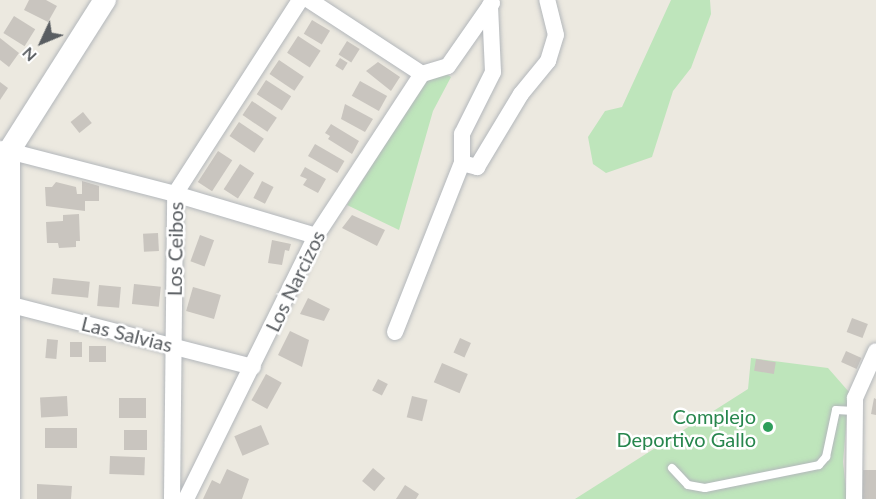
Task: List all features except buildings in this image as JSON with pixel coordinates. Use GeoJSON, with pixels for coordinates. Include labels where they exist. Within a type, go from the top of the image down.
{"type":"FeatureCollection","features":[{"type":"Feature","properties":{"kind":"street"},"geometry":{"type":"LineString","coordinates":[[9,499],[5,451],[4,150],[105,0]]}},
{"type":"Feature","properties":{"kind":"street","name":"Los Ceibos"},"geometry":{"type":"LineString","coordinates":[[172,499],[175,194],[300,0]]}},
{"type":"Feature","properties":{"kind":"street"},"geometry":{"type":"LineString","coordinates":[[309,0],[422,74],[448,66],[492,3]]}},
{"type":"Feature","properties":{"kind":"street"},"geometry":{"type":"LineString","coordinates":[[462,163],[477,167],[521,94],[548,61],[556,35],[547,0]]}},
{"type":"Feature","properties":{"kind":"street"},"geometry":{"type":"LineString","coordinates":[[395,332],[462,163],[462,134],[493,72],[492,3]]}},
{"type":"Feature","properties":{"kind":"street","name":"Los Narcizos"},"geometry":{"type":"LineString","coordinates":[[186,499],[316,236],[422,74]]}},
{"type":"Feature","properties":{"kind":"street"},"geometry":{"type":"LineString","coordinates":[[4,150],[175,194],[316,236]]}},
{"type":"Feature","properties":{"kind":"street","name":"Las Salvias"},"geometry":{"type":"LineString","coordinates":[[4,303],[253,367]]}},
{"type":"Feature","properties":{"kind":"street"},"geometry":{"type":"LineString","coordinates":[[854,499],[855,398],[876,351]]}},
{"type":"Feature","properties":{"kind":"lane"},"geometry":{"type":"LineString","coordinates":[[672,468],[687,485],[705,488],[819,465],[826,457],[836,410],[854,411]]}},
{"type":"Feature","properties":{"kind":"green space"},"geometry":{"type":"Polygon","coordinates":[[[671,0],[710,0],[711,14],[691,68],[673,91],[652,157],[606,173],[593,164],[588,137],[605,111],[622,107],[671,0]]]}},
{"type":"Feature","properties":{"kind":"green space"},"geometry":{"type":"Polygon","coordinates":[[[434,66],[451,77],[433,111],[399,230],[347,205],[434,66]]]}},
{"type":"Feature","properties":{"kind":"green space","name":"Complejo Deportivo Gallo"},"geometry":{"type":"Polygon","coordinates":[[[751,358],[828,368],[849,392],[843,462],[847,499],[575,499],[748,389],[751,358]]]}},
{"type":"Feature","properties":{"kind":"place","name":"Complejo Deportivo Gallo"},"geometry":{"type":"Point","coordinates":[768,427]}}]}
